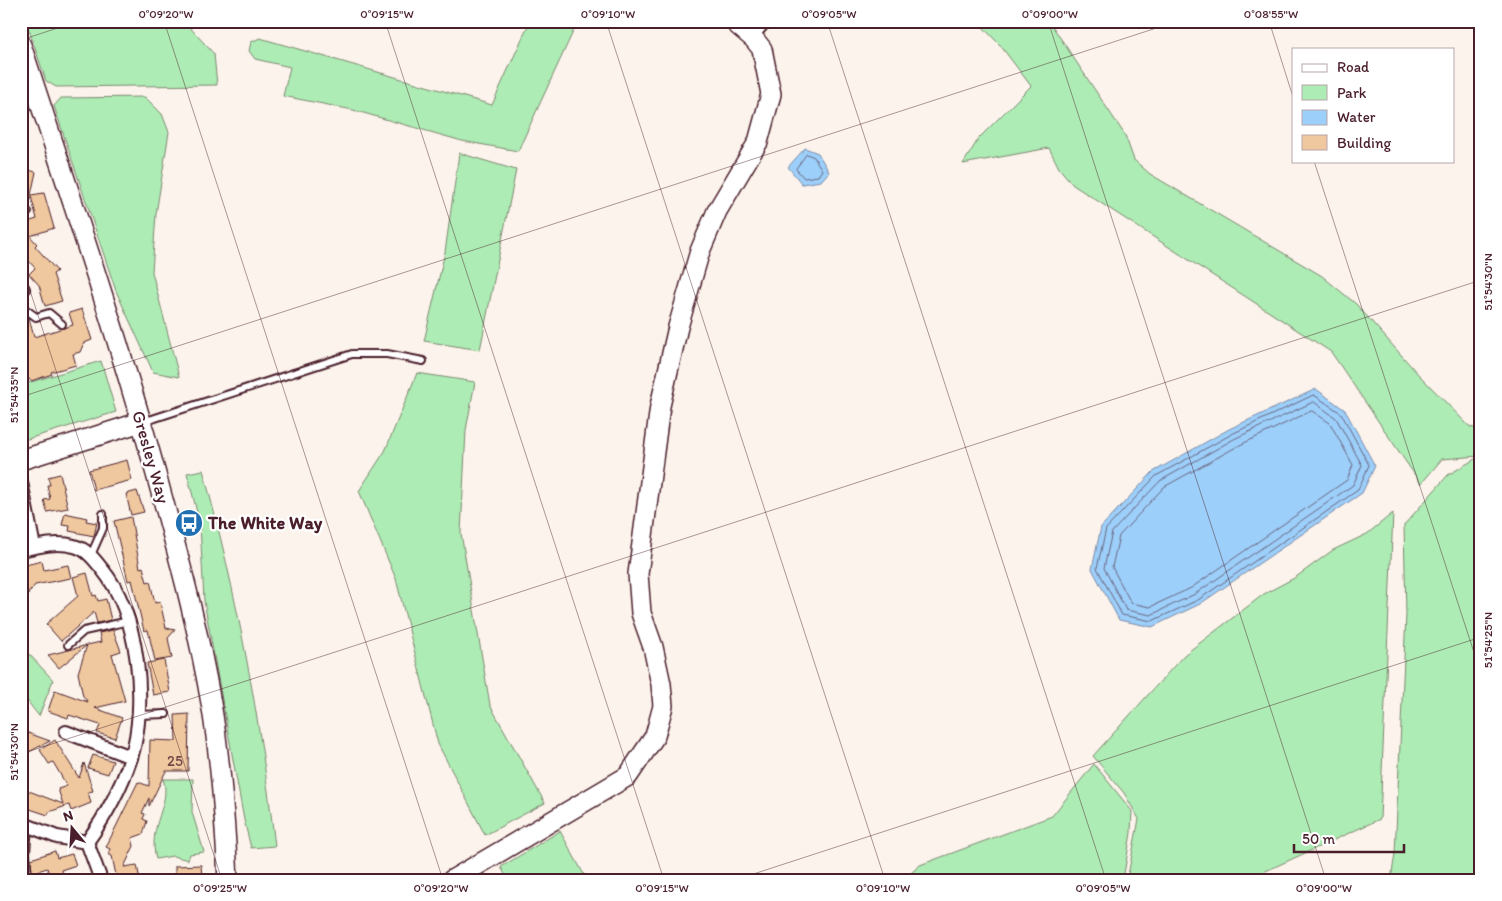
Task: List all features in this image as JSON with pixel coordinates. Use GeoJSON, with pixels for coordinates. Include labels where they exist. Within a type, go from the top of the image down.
{"type":"FeatureCollection","features":[{"type":"Feature","properties":{"kind":"street"},"geometry":{"type":"LineString","coordinates":[[452,880],[628,776],[655,736],[663,706],[661,684],[641,613],[638,574],[660,406],[678,327],[700,251],[717,211],[758,142],[770,94],[762,49],[754,39],[733,21]]}},
{"type":"Feature","properties":{"kind":"street","name":"Gresley Way"},"geometry":{"type":"LineString","coordinates":[[21,45],[105,299],[196,620],[208,686],[225,829],[228,880]]}},
{"type":"Feature","properties":{"kind":"street"},"geometry":{"type":"LineString","coordinates":[[21,460],[141,422]]}},
{"type":"Feature","properties":{"kind":"street"},"geometry":{"type":"LineString","coordinates":[[21,482],[34,547]]}},
{"type":"Feature","properties":{"kind":"street"},"geometry":{"type":"LineString","coordinates":[[21,550],[59,544],[75,546],[91,555],[108,576],[130,621],[140,701],[131,757],[106,815],[87,842]]}},
{"type":"Feature","properties":{"kind":"street"},"geometry":{"type":"LineString","coordinates":[[66,732],[131,757]]}},
{"type":"Feature","properties":{"kind":"street"},"geometry":{"type":"LineString","coordinates":[[25,824],[57,837],[87,842]]}},
{"type":"Feature","properties":{"kind":"street"},"geometry":{"type":"LineString","coordinates":[[87,842],[101,880]]}},
{"type":"Feature","properties":{"kind":"lane"},"geometry":{"type":"LineString","coordinates":[[754,39],[769,21]]}},
{"type":"Feature","properties":{"kind":"lane"},"geometry":{"type":"LineString","coordinates":[[21,306],[36,317],[49,313],[62,324]]}},
{"type":"Feature","properties":{"kind":"lane"},"geometry":{"type":"LineString","coordinates":[[141,422],[352,354],[387,354],[423,360]]}},
{"type":"Feature","properties":{"kind":"lane"},"geometry":{"type":"LineString","coordinates":[[91,555],[103,528],[103,514]]}},
{"type":"Feature","properties":{"kind":"lane"},"geometry":{"type":"LineString","coordinates":[[68,644],[84,631],[130,621]]}},
{"type":"Feature","properties":{"kind":"lane"},"geometry":{"type":"LineString","coordinates":[[138,715],[166,714]]}},
{"type":"Feature","properties":{"kind":"lane"},"geometry":{"type":"LineString","coordinates":[[25,824],[28,880]]}},
{"type":"Feature","properties":{"kind":"green space"},"geometry":{"type":"Polygon","coordinates":[[[26,21],[184,21],[214,54],[217,85],[56,87],[46,81],[26,21]]]}},
{"type":"Feature","properties":{"kind":"green space"},"geometry":{"type":"Polygon","coordinates":[[[530,21],[578,21],[518,151],[462,141],[353,110],[283,96],[290,67],[255,59],[249,51],[251,42],[260,38],[492,105],[530,21]]]}},
{"type":"Feature","properties":{"kind":"green space"},"geometry":{"type":"Polygon","coordinates":[[[977,21],[1049,21],[1125,135],[1134,160],[1150,174],[1322,276],[1356,304],[1418,374],[1469,426],[1481,431],[1481,880],[1391,880],[1395,853],[1406,615],[1404,525],[1448,475],[1480,456],[1442,459],[1421,484],[1331,352],[1073,185],[1059,168],[1049,148],[963,164],[979,138],[1031,86],[1000,45],[977,21]]]}},
{"type":"Feature","properties":{"kind":"green space"},"geometry":{"type":"Polygon","coordinates":[[[145,97],[162,114],[169,132],[156,214],[152,272],[179,377],[153,372],[116,291],[54,106],[61,98],[145,97]]]}},
{"type":"Feature","properties":{"kind":"green space"},"geometry":{"type":"Polygon","coordinates":[[[459,153],[516,170],[480,350],[424,341],[445,252],[459,153]]]}},
{"type":"Feature","properties":{"kind":"green space"},"geometry":{"type":"Polygon","coordinates":[[[101,361],[116,412],[21,441],[21,385],[101,361]]]}},
{"type":"Feature","properties":{"kind":"green space"},"geometry":{"type":"Polygon","coordinates":[[[417,373],[475,382],[466,430],[461,533],[490,705],[545,803],[485,835],[438,744],[396,579],[359,491],[385,451],[417,373]]]}},
{"type":"Feature","properties":{"kind":"green space"},"geometry":{"type":"Polygon","coordinates":[[[203,470],[237,610],[255,704],[275,846],[251,848],[244,820],[204,601],[200,524],[187,473],[203,470]]]}},
{"type":"Feature","properties":{"kind":"green space"},"geometry":{"type":"Polygon","coordinates":[[[1393,513],[1380,819],[1246,880],[1127,880],[1139,819],[1124,793],[1093,756],[1184,655],[1264,594],[1296,577],[1333,550],[1367,534],[1393,513]]]}},
{"type":"Feature","properties":{"kind":"green space"},"geometry":{"type":"Polygon","coordinates":[[[29,654],[53,680],[39,716],[27,700],[21,686],[21,671],[29,654]]]}},
{"type":"Feature","properties":{"kind":"green space"},"geometry":{"type":"Polygon","coordinates":[[[1094,764],[1132,811],[1131,833],[1123,880],[903,880],[920,865],[1052,816],[1094,764]]]}},
{"type":"Feature","properties":{"kind":"green space"},"geometry":{"type":"Polygon","coordinates":[[[163,779],[193,779],[192,812],[204,852],[190,854],[188,860],[173,856],[156,859],[154,847],[164,797],[163,779]]]}},
{"type":"Feature","properties":{"kind":"green space"},"geometry":{"type":"Polygon","coordinates":[[[560,831],[587,880],[508,880],[501,867],[560,831]]]}},
{"type":"Feature","properties":{"kind":"water"},"geometry":{"type":"Polygon","coordinates":[[[805,148],[818,153],[829,172],[821,181],[802,184],[788,167],[805,148]]]}},
{"type":"Feature","properties":{"kind":"water"},"geometry":{"type":"Polygon","coordinates":[[[1316,389],[1345,410],[1375,466],[1362,493],[1200,604],[1152,627],[1119,620],[1092,569],[1101,527],[1153,472],[1229,429],[1316,389]]]}},
{"type":"Feature","properties":{"kind":"building"},"geometry":{"type":"Polygon","coordinates":[[[21,168],[36,172],[31,195],[44,193],[54,228],[30,236],[37,244],[35,246],[57,271],[53,274],[62,301],[45,306],[39,285],[29,274],[35,268],[21,252],[21,224],[37,219],[31,196],[21,194],[21,168]]]}},
{"type":"Feature","properties":{"kind":"building"},"geometry":{"type":"Polygon","coordinates":[[[82,309],[92,340],[84,343],[80,352],[73,354],[76,365],[51,372],[52,374],[31,381],[28,378],[21,384],[21,312],[29,318],[34,337],[73,325],[69,313],[82,309]]]}},
{"type":"Feature","properties":{"kind":"building"},"geometry":{"type":"Polygon","coordinates":[[[127,460],[132,480],[94,490],[89,470],[127,460]]]}},
{"type":"Feature","properties":{"kind":"building"},"geometry":{"type":"Polygon","coordinates":[[[60,474],[68,508],[47,512],[44,500],[50,499],[47,485],[50,485],[48,477],[60,474]]]}},
{"type":"Feature","properties":{"kind":"building"},"geometry":{"type":"Polygon","coordinates":[[[137,491],[144,512],[131,515],[126,494],[137,491]]]}},
{"type":"Feature","properties":{"kind":"building"},"geometry":{"type":"Polygon","coordinates":[[[65,513],[87,518],[86,521],[97,523],[94,536],[69,531],[70,526],[62,525],[65,513]]]}},
{"type":"Feature","properties":{"kind":"building"},"geometry":{"type":"Polygon","coordinates":[[[131,517],[140,568],[143,567],[147,582],[150,581],[155,603],[160,602],[166,628],[175,630],[168,638],[172,658],[155,661],[148,630],[144,631],[132,580],[128,581],[114,521],[131,517]]]}},
{"type":"Feature","properties":{"kind":"building"},"geometry":{"type":"Polygon","coordinates":[[[42,561],[44,570],[68,565],[71,578],[35,585],[28,594],[21,566],[42,561]]]}},
{"type":"Feature","properties":{"kind":"building"},"geometry":{"type":"Polygon","coordinates":[[[87,573],[93,596],[96,595],[98,601],[106,599],[111,620],[97,623],[94,612],[61,641],[46,624],[78,596],[73,577],[87,573]]]}},
{"type":"Feature","properties":{"kind":"building"},"geometry":{"type":"Polygon","coordinates":[[[113,630],[121,651],[112,654],[125,701],[95,708],[122,718],[115,738],[97,733],[100,725],[69,715],[68,718],[48,711],[55,690],[88,702],[83,696],[78,673],[87,645],[101,642],[99,633],[113,630]]]}},
{"type":"Feature","properties":{"kind":"building"},"geometry":{"type":"Polygon","coordinates":[[[87,645],[59,668],[48,655],[69,650],[87,645]]]}},
{"type":"Feature","properties":{"kind":"building"},"geometry":{"type":"Polygon","coordinates":[[[164,660],[170,692],[153,695],[147,663],[164,660]]]}},
{"type":"Feature","properties":{"kind":"building"},"geometry":{"type":"Polygon","coordinates":[[[189,714],[188,771],[166,771],[149,806],[149,798],[142,813],[145,814],[143,819],[147,821],[143,834],[132,838],[134,846],[124,867],[137,865],[140,880],[117,880],[112,856],[108,854],[110,849],[106,847],[138,782],[149,786],[150,740],[176,741],[175,715],[189,714]]]}},
{"type":"Feature","properties":{"kind":"building"},"geometry":{"type":"Polygon","coordinates":[[[28,733],[50,741],[21,756],[21,737],[28,733]]]}},
{"type":"Feature","properties":{"kind":"building"},"geometry":{"type":"Polygon","coordinates":[[[55,740],[79,778],[84,763],[93,791],[88,792],[91,803],[71,811],[69,805],[49,812],[48,815],[21,806],[21,788],[63,804],[58,789],[67,786],[53,762],[49,764],[40,750],[55,740]]]}},
{"type":"Feature","properties":{"kind":"building"},"geometry":{"type":"Polygon","coordinates":[[[93,755],[113,761],[108,774],[88,768],[93,755]]]}},
{"type":"Feature","properties":{"kind":"building"},"geometry":{"type":"Polygon","coordinates":[[[55,851],[57,858],[72,854],[76,865],[61,870],[64,880],[51,880],[47,868],[32,873],[31,859],[55,851]]]}},
{"type":"Feature","properties":{"kind":"building"},"geometry":{"type":"Polygon","coordinates":[[[201,865],[202,878],[199,880],[175,879],[175,866],[201,865]]]}},
{"type":"Feature","properties":{"kind":"place","name":"The White Way"},"geometry":{"type":"Point","coordinates":[189,523]}}]}
